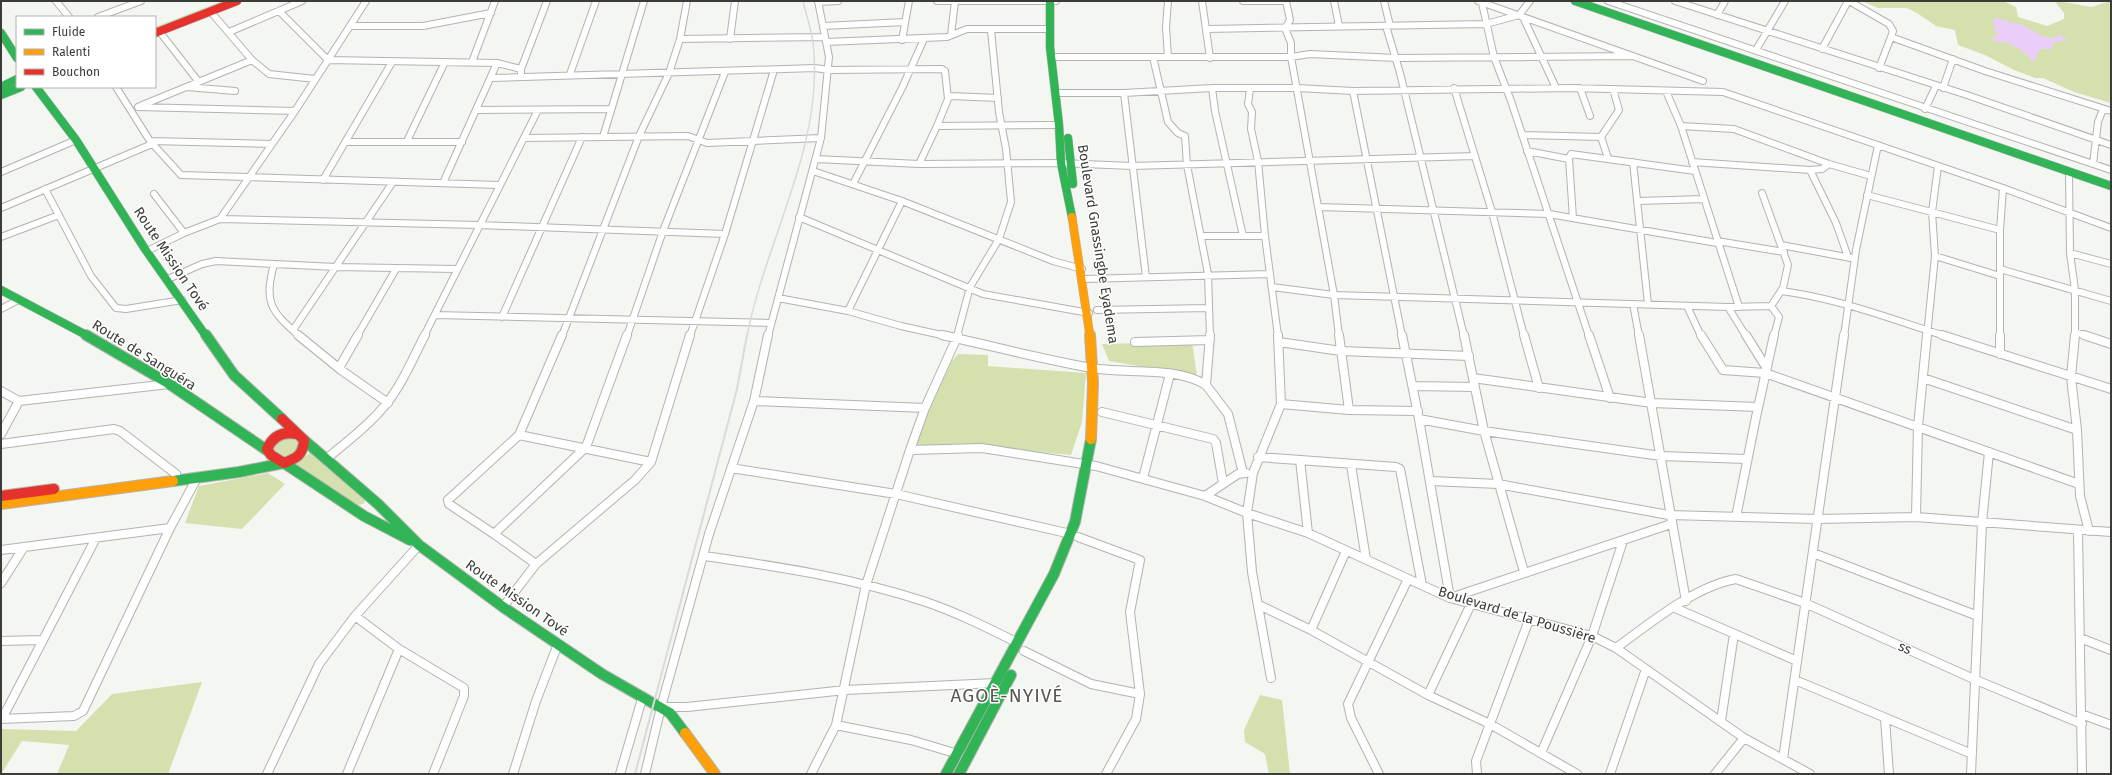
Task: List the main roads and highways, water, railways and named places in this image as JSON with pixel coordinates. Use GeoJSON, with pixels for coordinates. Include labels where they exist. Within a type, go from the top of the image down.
{"type":"FeatureCollection","features":[{"type":"Feature","properties":{"kind":"main road"},"geometry":{"type":"LineString","coordinates":[[156,30],[217,1]]}},
{"type":"Feature","properties":{"kind":"main road"},"geometry":{"type":"LineString","coordinates":[[156,30],[237,1]]}},
{"type":"Feature","properties":{"kind":"main road","name":"Boulevard Gnassingbe Eyadema"},"geometry":{"type":"LineString","coordinates":[[1050,1],[1050,29],[1058,93],[1078,218],[1098,325],[1092,465]]}},
{"type":"Feature","properties":{"kind":"main road","name":"Boulevard Gnassingbe Eyadema"},"geometry":{"type":"LineString","coordinates":[[1056,1],[1056,57],[1061,163],[1082,270],[1089,281]]}},
{"type":"Feature","properties":{"kind":"main road"},"geometry":{"type":"LineString","coordinates":[[1575,1],[2111,186]]}},
{"type":"Feature","properties":{"kind":"main road"},"geometry":{"type":"LineString","coordinates":[[1587,1],[2111,181]]}},
{"type":"Feature","properties":{"kind":"main road"},"geometry":{"type":"LineString","coordinates":[[1,33],[16,56]]}},
{"type":"Feature","properties":{"kind":"main road"},"geometry":{"type":"LineString","coordinates":[[1,87],[16,80]]}},
{"type":"Feature","properties":{"kind":"main road"},"geometry":{"type":"LineString","coordinates":[[1,95],[18,88]]}},
{"type":"Feature","properties":{"kind":"main road","name":"Route Mission Tové"},"geometry":{"type":"LineString","coordinates":[[37,88],[76,140],[147,251],[234,375],[301,437],[378,504],[419,545],[503,607],[558,644],[642,699],[661,707],[678,722],[715,774]]}},
{"type":"Feature","properties":{"kind":"main road","name":"Route de Sanguéra"},"geometry":{"type":"LineString","coordinates":[[1,290],[108,346],[169,384],[241,436],[268,451],[271,455],[284,463]]}},
{"type":"Feature","properties":{"kind":"main road","name":"Boulevard Gnassingbe Eyadema"},"geometry":{"type":"LineString","coordinates":[[1094,309],[1097,368],[1103,389]]}},
{"type":"Feature","properties":{"kind":"main road","name":"Boulevard Gnassingbe Eyadema"},"geometry":{"type":"LineString","coordinates":[[959,774],[1020,658],[1074,535],[1092,465],[1102,408]]}},
{"type":"Feature","properties":{"kind":"main road"},"geometry":{"type":"LineString","coordinates":[[275,412],[281,428],[281,435],[279,435]]}},
{"type":"Feature","properties":{"kind":"main road"},"geometry":{"type":"LineString","coordinates":[[1,504],[239,472],[284,463],[299,457],[306,446],[301,437],[289,432],[279,435],[268,445],[241,436]]}},
{"type":"Feature","properties":{"kind":"main road"},"geometry":{"type":"LineString","coordinates":[[1,496],[255,464],[264,459],[271,441]]}},
{"type":"Feature","properties":{"kind":"main road"},"geometry":{"type":"LineString","coordinates":[[284,463],[364,516],[419,545]]}},
{"type":"Feature","properties":{"kind":"main road"},"geometry":{"type":"LineString","coordinates":[[364,516],[378,504]]}},
{"type":"Feature","properties":{"kind":"main road","name":"Boulevard Gnassingbe Eyadema"},"geometry":{"type":"LineString","coordinates":[[946,774],[1018,643],[1074,535]]}},
{"type":"Feature","properties":{"kind":"railway"},"geometry":{"type":"LineString","coordinates":[[747,336],[767,263],[792,191],[810,118],[814,80],[813,42],[803,1]]}},
{"type":"Feature","properties":{"kind":"railway"},"geometry":{"type":"LineString","coordinates":[[635,774],[737,389],[747,335]]}},
{"type":"Feature","properties":{"kind":"district","name":"AGOÈ-NYIVÉ"},"geometry":{"type":"Point","coordinates":[1007,695]}}]}
